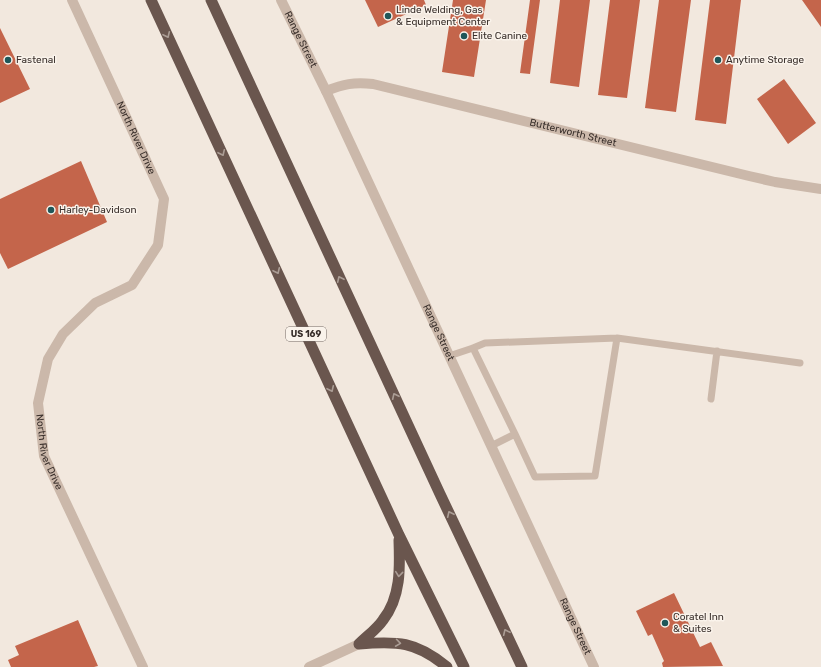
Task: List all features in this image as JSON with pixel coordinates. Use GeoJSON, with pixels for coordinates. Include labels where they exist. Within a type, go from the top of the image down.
{"type":"FeatureCollection","features":[{"type":"Feature","properties":{"kind":"highway","name":"US 169"},"geometry":{"type":"LineString","coordinates":[[151,0],[399,535],[464,667]]}},
{"type":"Feature","properties":{"kind":"highway"},"geometry":{"type":"LineString","coordinates":[[211,0],[440,494],[522,667]]}},
{"type":"Feature","properties":{"kind":"highway"},"geometry":{"type":"LineString","coordinates":[[359,644],[383,621],[395,599],[400,565],[399,535]]}},
{"type":"Feature","properties":{"kind":"highway"},"geometry":{"type":"LineString","coordinates":[[359,644],[388,641],[408,644],[426,651],[447,667]]}},
{"type":"Feature","properties":{"kind":"street","name":"North River Drive"},"geometry":{"type":"LineString","coordinates":[[72,0],[164,199],[158,245],[132,285],[95,303],[62,334],[48,359],[38,403],[44,456],[143,667]]}},
{"type":"Feature","properties":{"kind":"street","name":"Range Street"},"geometry":{"type":"LineString","coordinates":[[281,0],[326,90],[594,667]]}},
{"type":"Feature","properties":{"kind":"street","name":"Butterworth Street"},"geometry":{"type":"LineString","coordinates":[[326,90],[348,83],[360,82],[373,84],[756,177],[821,189]]}},
{"type":"Feature","properties":{"kind":"street"},"geometry":{"type":"LineString","coordinates":[[309,667],[359,644]]}},
{"type":"Feature","properties":{"kind":"lane"},"geometry":{"type":"LineString","coordinates":[[472,348],[535,478],[595,476],[617,338]]}},
{"type":"Feature","properties":{"kind":"lane"},"geometry":{"type":"LineString","coordinates":[[449,356],[485,343],[617,338],[800,363]]}},
{"type":"Feature","properties":{"kind":"lane"},"geometry":{"type":"LineString","coordinates":[[712,399],[717,351]]}},
{"type":"Feature","properties":{"kind":"lane"},"geometry":{"type":"LineString","coordinates":[[491,446],[515,434]]}},
{"type":"Feature","properties":{"kind":"building","name":"Linde Welding, Gas & Equipment Center"},"geometry":{"type":"Polygon","coordinates":[[[365,0],[424,0],[426,5],[378,27],[365,0]]]}},
{"type":"Feature","properties":{"kind":"building","name":"Elite Canine"},"geometry":{"type":"Polygon","coordinates":[[[453,0],[486,0],[474,77],[442,72],[453,0]]]}},
{"type":"Feature","properties":{"kind":"building"},"geometry":{"type":"Polygon","coordinates":[[[530,0],[540,0],[530,74],[520,73],[530,0]]]}},
{"type":"Feature","properties":{"kind":"building"},"geometry":{"type":"Polygon","coordinates":[[[560,0],[590,0],[579,87],[550,83],[560,0]]]}},
{"type":"Feature","properties":{"kind":"building"},"geometry":{"type":"Polygon","coordinates":[[[610,0],[640,0],[627,98],[598,95],[610,0]]]}},
{"type":"Feature","properties":{"kind":"building"},"geometry":{"type":"Polygon","coordinates":[[[659,0],[691,0],[676,112],[645,108],[659,0]]]}},
{"type":"Feature","properties":{"kind":"building","name":"Anytime Storage"},"geometry":{"type":"Polygon","coordinates":[[[710,0],[741,0],[726,124],[695,120],[710,0]]]}},
{"type":"Feature","properties":{"kind":"building"},"geometry":{"type":"Polygon","coordinates":[[[802,0],[821,0],[821,27],[802,0]]]}},
{"type":"Feature","properties":{"kind":"building","name":"Fastenal"},"geometry":{"type":"Polygon","coordinates":[[[0,28],[30,89],[0,103],[0,28]]]}},
{"type":"Feature","properties":{"kind":"building"},"geometry":{"type":"Polygon","coordinates":[[[784,79],[816,123],[788,144],[757,99],[784,79]]]}},
{"type":"Feature","properties":{"kind":"building","name":"Harley-Davidson"},"geometry":{"type":"Polygon","coordinates":[[[81,161],[107,222],[8,269],[0,253],[0,199],[81,161]]]}},
{"type":"Feature","properties":{"kind":"building","name":"Coratel Inn & Suites"},"geometry":{"type":"Polygon","coordinates":[[[674,593],[700,647],[711,642],[723,666],[663,667],[662,663],[664,661],[652,634],[648,636],[636,611],[674,593]]]}},
{"type":"Feature","properties":{"kind":"building"},"geometry":{"type":"Polygon","coordinates":[[[78,620],[98,666],[11,667],[8,660],[19,655],[15,646],[78,620]]]}},
{"type":"Feature","properties":{"kind":"place","name":"Linde Welding, Gas & Equipment Center"},"geometry":{"type":"Point","coordinates":[388,16]}},
{"type":"Feature","properties":{"kind":"place","name":"Elite Canine"},"geometry":{"type":"Point","coordinates":[464,36]}},
{"type":"Feature","properties":{"kind":"place","name":"Fastenal"},"geometry":{"type":"Point","coordinates":[8,60]}},
{"type":"Feature","properties":{"kind":"place","name":"Anytime Storage"},"geometry":{"type":"Point","coordinates":[718,60]}},
{"type":"Feature","properties":{"kind":"place","name":"Harley-Davidson"},"geometry":{"type":"Point","coordinates":[51,210]}},
{"type":"Feature","properties":{"kind":"place","name":"Coratel Inn & Suites"},"geometry":{"type":"Point","coordinates":[665,623]}}]}
